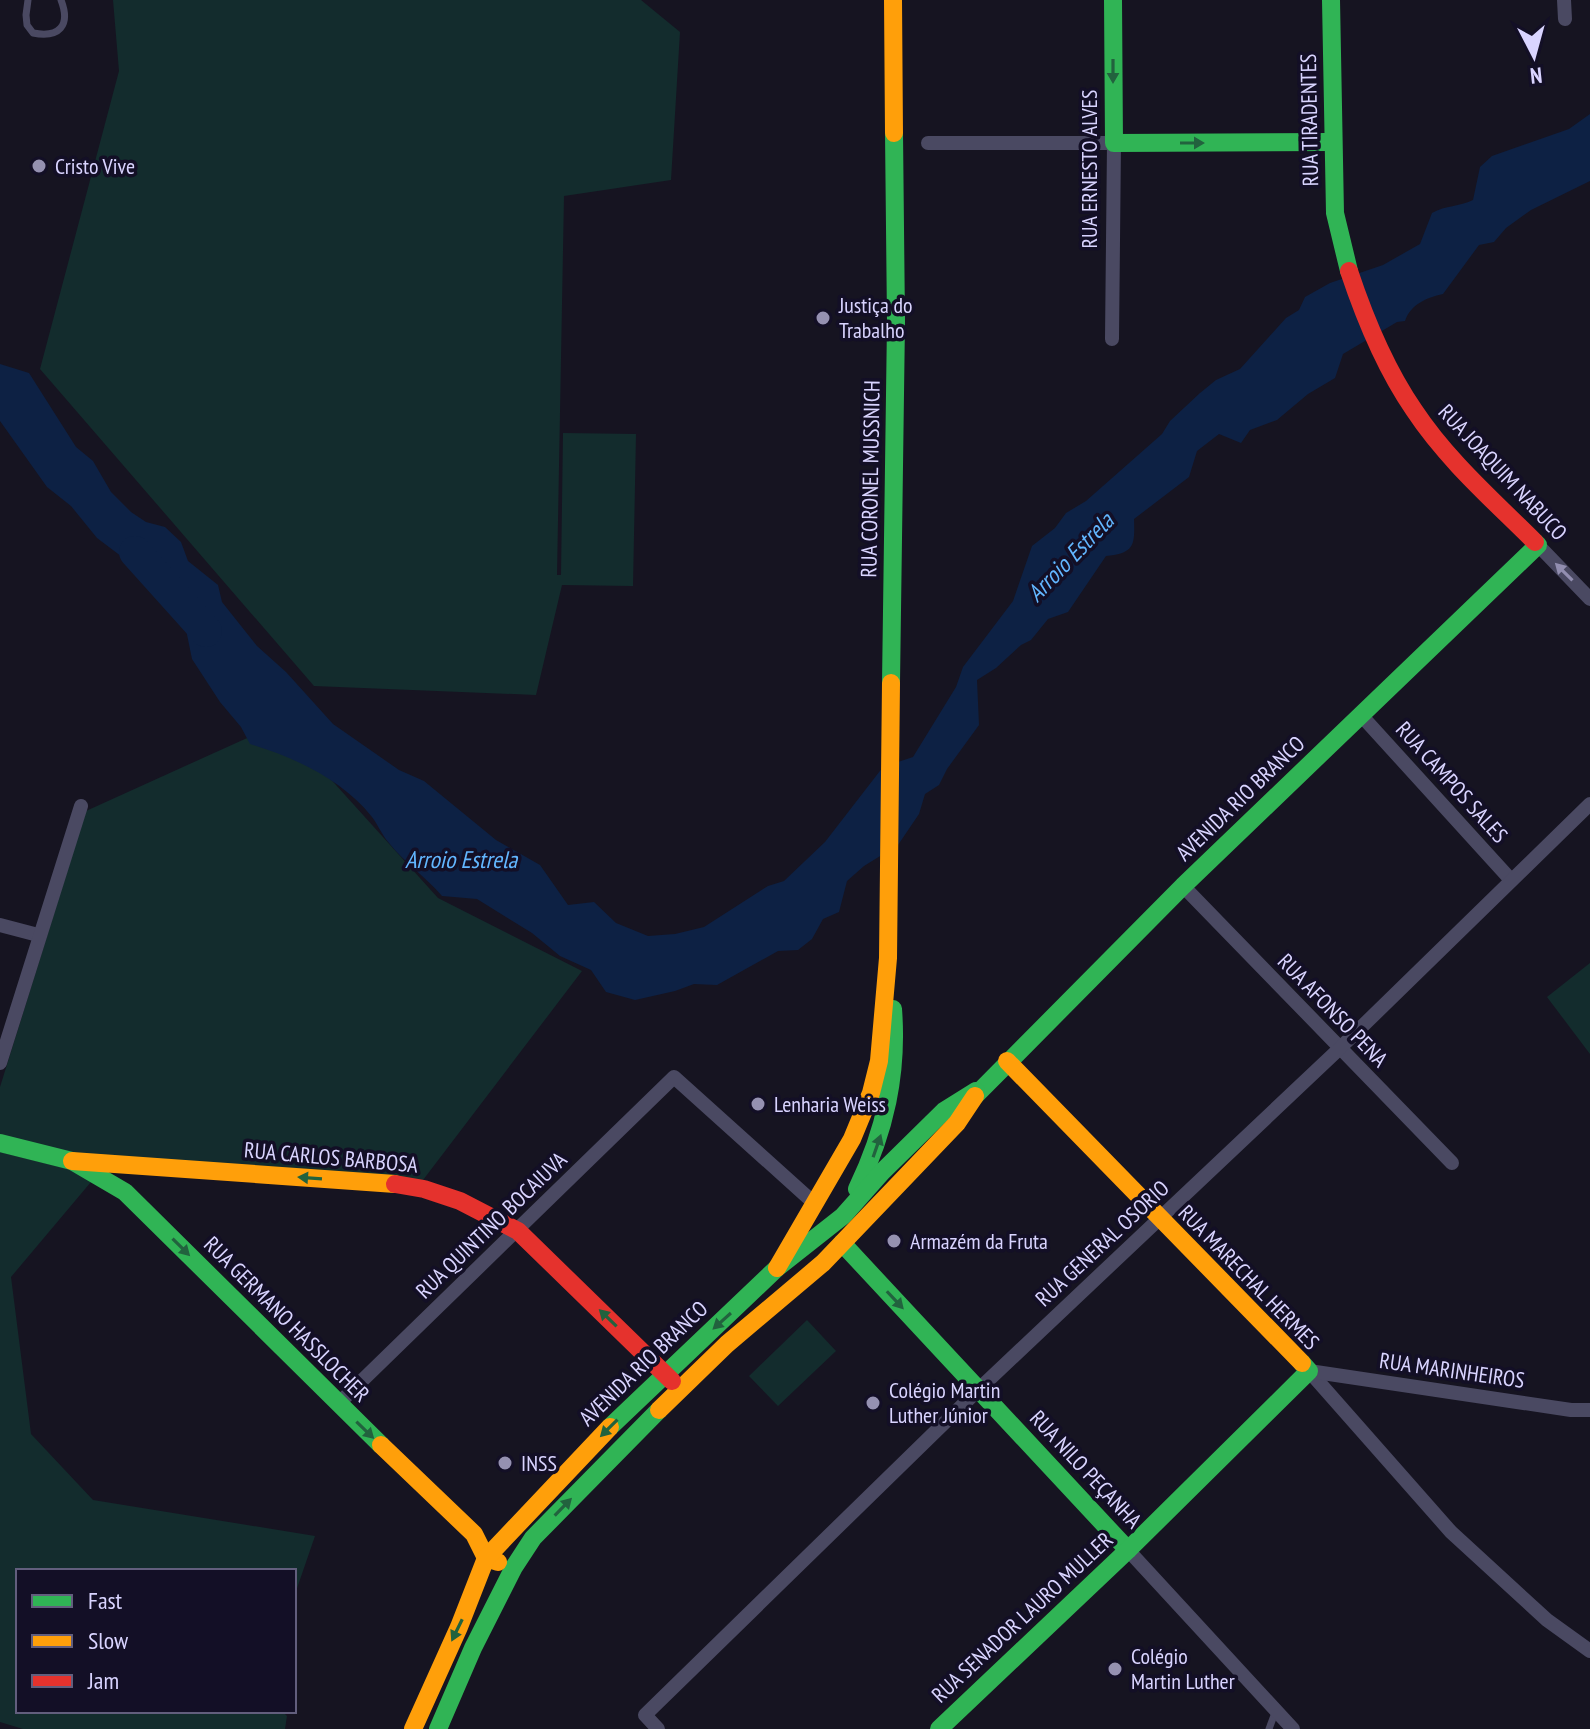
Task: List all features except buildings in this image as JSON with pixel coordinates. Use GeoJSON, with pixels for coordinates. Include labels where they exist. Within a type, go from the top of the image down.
{"type":"FeatureCollection","features":[{"type":"Feature","properties":{"kind":"main road","name":"RUA CORONEL MUSSNICH"},"geometry":{"type":"LineString","coordinates":[[777,1268],[853,1136],[871,1092],[883,1033],[888,956],[896,322],[893,0]]}},
{"type":"Feature","properties":{"kind":"main road","name":"RUA ERNESTO ALVES"},"geometry":{"type":"LineString","coordinates":[[1113,0],[1114,143]]}},
{"type":"Feature","properties":{"kind":"main road","name":"RUA TIRADENTES"},"geometry":{"type":"LineString","coordinates":[[1331,0],[1332,142],[1339,239],[1356,290],[1390,371]]}},
{"type":"Feature","properties":{"kind":"main road"},"geometry":{"type":"LineString","coordinates":[[1114,143],[1332,142]]}},
{"type":"Feature","properties":{"kind":"main road","name":"RUA JOAQUIM NABUCO"},"geometry":{"type":"LineString","coordinates":[[1390,371],[1426,429],[1538,545]]}},
{"type":"Feature","properties":{"kind":"main road","name":"AVENIDA RIO BRANCO"},"geometry":{"type":"LineString","coordinates":[[438,1729],[473,1648],[514,1567],[533,1538],[679,1389],[842,1243],[957,1123],[980,1089],[1007,1061],[1360,714],[1538,545]]}},
{"type":"Feature","properties":{"kind":"main road","name":"RUA CORONEL MUSSNICH"},"geometry":{"type":"LineString","coordinates":[[794,1287],[818,1259],[875,1155],[891,1101],[896,1036],[888,956]]}},
{"type":"Feature","properties":{"kind":"main road","name":"RUA MARECHAL HERMES"},"geometry":{"type":"LineString","coordinates":[[1007,1061],[1309,1371]]}},
{"type":"Feature","properties":{"kind":"main road","name":"AVENIDA RIO BRANCO"},"geometry":{"type":"LineString","coordinates":[[413,1729],[486,1558],[664,1373],[777,1268],[843,1216],[944,1111],[980,1089]]}},
{"type":"Feature","properties":{"kind":"main road","name":"RUA GERMANO HASSLOCHER"},"geometry":{"type":"LineString","coordinates":[[0,1143],[72,1161],[125,1192],[474,1534],[486,1558]]}},
{"type":"Feature","properties":{"kind":"main road","name":"RUA CARLOS BARBOSA"},"geometry":{"type":"LineString","coordinates":[[72,1161],[381,1182],[424,1189],[460,1201],[518,1231],[679,1389]]}},
{"type":"Feature","properties":{"kind":"main road"},"geometry":{"type":"LineString","coordinates":[[125,1192],[140,1173],[158,1166]]}},
{"type":"Feature","properties":{"kind":"main road","name":"RUA NILO PEÇANHA"},"geometry":{"type":"LineString","coordinates":[[842,1243],[1128,1550]]}},
{"type":"Feature","properties":{"kind":"main road","name":"RUA SENADOR LAURO MULLER"},"geometry":{"type":"LineString","coordinates":[[939,1729],[1128,1550],[1309,1371]]}},
{"type":"Feature","properties":{"kind":"main road"},"geometry":{"type":"LineString","coordinates":[[486,1558],[514,1567]]}},
{"type":"Feature","properties":{"kind":"street"},"geometry":{"type":"LineString","coordinates":[[1564,0],[1565,19]]}},
{"type":"Feature","properties":{"kind":"street"},"geometry":{"type":"LineString","coordinates":[[928,143],[1114,143]]}},
{"type":"Feature","properties":{"kind":"street","name":"RUA ERNESTO ALVES"},"geometry":{"type":"LineString","coordinates":[[1112,339],[1114,143]]}},
{"type":"Feature","properties":{"kind":"street","name":"RUA JOAQUIM NABUCO"},"geometry":{"type":"LineString","coordinates":[[1538,545],[1590,599]]}},
{"type":"Feature","properties":{"kind":"street","name":"RUA CAMPOS SALES"},"geometry":{"type":"LineString","coordinates":[[1360,714],[1511,880]]}},
{"type":"Feature","properties":{"kind":"street","name":"RUA GENERAL OSORIO"},"geometry":{"type":"LineString","coordinates":[[658,1729],[645,1715],[978,1390],[1339,1049],[1590,804]]}},
{"type":"Feature","properties":{"kind":"street"},"geometry":{"type":"LineString","coordinates":[[0,1063],[81,806]]}},
{"type":"Feature","properties":{"kind":"street","name":"RUA AFONSO PENA"},"geometry":{"type":"LineString","coordinates":[[1183,886],[1452,1163]]}},
{"type":"Feature","properties":{"kind":"street"},"geometry":{"type":"LineString","coordinates":[[0,925],[38,935]]}},
{"type":"Feature","properties":{"kind":"street","name":"RUA QUINTINO BOCAIUVA"},"geometry":{"type":"LineString","coordinates":[[338,1404],[674,1077],[814,1203]]}},
{"type":"Feature","properties":{"kind":"street","name":"RUA MARINHEIROS"},"geometry":{"type":"LineString","coordinates":[[1309,1371],[1571,1410],[1590,1410]]}},
{"type":"Feature","properties":{"kind":"street","name":"RUA MARECHAL HERMES"},"geometry":{"type":"LineString","coordinates":[[1309,1371],[1451,1532],[1547,1620],[1590,1651]]}},
{"type":"Feature","properties":{"kind":"street","name":"RUA NILO PEÇANHA"},"geometry":{"type":"LineString","coordinates":[[1128,1550],[1293,1729]]}},
{"type":"Feature","properties":{"kind":"lane"},"geometry":{"type":"LineString","coordinates":[[28,0],[27,25],[33,33],[44,35],[56,33],[63,25],[65,11],[61,0]]}},
{"type":"Feature","properties":{"kind":"lane"},"geometry":{"type":"LineString","coordinates":[[1269,1729],[1276,1710]]}},
{"type":"Feature","properties":{"kind":"green space"},"geometry":{"type":"Polygon","coordinates":[[[113,0],[641,0],[680,32],[671,180],[564,196],[557,575],[561,575],[563,433],[636,434],[633,586],[562,585],[536,695],[314,686],[40,369],[119,71],[113,0]]]}},
{"type":"Feature","properties":{"kind":"green space"},"geometry":{"type":"Polygon","coordinates":[[[280,723],[438,898],[582,971],[420,1184],[77,1157],[0,1137],[0,1087],[86,811],[280,723]]]}},
{"type":"Feature","properties":{"kind":"green space"},"geometry":{"type":"Polygon","coordinates":[[[1590,963],[1590,1054],[1547,997],[1590,963]]]}},
{"type":"Feature","properties":{"kind":"green space"},"geometry":{"type":"Polygon","coordinates":[[[0,1152],[96,1176],[11,1277],[31,1434],[93,1500],[315,1536],[296,1591],[296,1569],[16,1569],[16,1713],[284,1713],[287,1716],[285,1729],[23,1729],[0,1722],[0,1152]]]}},
{"type":"Feature","properties":{"kind":"green space"},"geometry":{"type":"Polygon","coordinates":[[[807,1320],[836,1351],[778,1406],[749,1376],[807,1320]]]}},
{"type":"Feature","properties":{"kind":"water","name":"Arroio Estrela"},"geometry":{"type":"Polygon","coordinates":[[[1590,114],[1590,181],[1531,210],[1506,228],[1494,242],[1479,245],[1443,294],[1420,303],[1411,310],[1405,321],[1397,322],[1343,354],[1335,378],[1308,394],[1277,420],[1250,430],[1241,443],[1219,434],[1197,451],[1189,477],[1134,519],[1131,546],[1122,553],[1106,556],[1068,612],[1048,619],[1031,640],[977,680],[979,725],[939,785],[925,794],[919,814],[898,845],[864,866],[847,881],[839,912],[823,919],[812,939],[798,950],[778,951],[717,985],[694,984],[635,1000],[606,992],[591,970],[560,956],[532,933],[477,899],[442,896],[395,850],[372,817],[347,792],[300,763],[250,744],[192,659],[182,610],[171,586],[150,578],[97,538],[71,506],[47,487],[0,421],[0,364],[29,373],[76,447],[93,461],[111,492],[131,512],[146,522],[165,527],[181,542],[188,561],[218,585],[222,602],[257,646],[286,672],[333,724],[399,770],[424,781],[496,840],[540,865],[568,905],[594,902],[616,923],[648,936],[675,934],[704,927],[768,886],[784,881],[825,842],[883,767],[913,757],[956,687],[963,667],[1013,601],[1032,546],[1055,528],[1066,513],[1086,501],[1162,434],[1170,421],[1200,393],[1216,380],[1240,369],[1286,318],[1299,310],[1305,297],[1330,283],[1383,265],[1420,244],[1432,213],[1473,200],[1480,167],[1492,156],[1569,129],[1590,114]]]}},
{"type":"Feature","properties":{"kind":"waterway","name":"Arroio Estrela"},"geometry":{"type":"LineString","coordinates":[[135,552],[206,631]]}},
{"type":"Feature","properties":{"kind":"traffic: fast"},"geometry":{"type":"LineString","coordinates":[[1113,0],[1114,143],[1332,142]]}},
{"type":"Feature","properties":{"kind":"traffic: fast"},"geometry":{"type":"LineString","coordinates":[[1331,0],[1335,213],[1349,271]]}},
{"type":"Feature","properties":{"kind":"traffic: fast"},"geometry":{"type":"LineString","coordinates":[[891,683],[896,322],[894,133]]}},
{"type":"Feature","properties":{"kind":"traffic: fast"},"geometry":{"type":"LineString","coordinates":[[975,1096],[1183,886],[1538,545],[1535,542]]}},
{"type":"Feature","properties":{"kind":"traffic: fast"},"geometry":{"type":"LineString","coordinates":[[857,1189],[875,1146],[887,1102],[893,1056],[893,1009]]}},
{"type":"Feature","properties":{"kind":"traffic: fast"},"geometry":{"type":"LineString","coordinates":[[610,1427],[777,1268],[843,1216],[944,1111],[976,1091]]}},
{"type":"Feature","properties":{"kind":"traffic: fast"},"geometry":{"type":"LineString","coordinates":[[0,1143],[72,1161],[125,1192],[381,1445]]}},
{"type":"Feature","properties":{"kind":"traffic: fast"},"geometry":{"type":"LineString","coordinates":[[842,1243],[1128,1550]]}},
{"type":"Feature","properties":{"kind":"traffic: fast"},"geometry":{"type":"LineString","coordinates":[[939,1729],[1128,1550],[1309,1371],[1302,1363]]}},
{"type":"Feature","properties":{"kind":"traffic: fast"},"geometry":{"type":"LineString","coordinates":[[438,1729],[473,1648],[514,1567],[533,1538],[659,1410]]}},
{"type":"Feature","properties":{"kind":"traffic: slow"},"geometry":{"type":"LineString","coordinates":[[893,0],[894,133]]}},
{"type":"Feature","properties":{"kind":"traffic: slow"},"geometry":{"type":"LineString","coordinates":[[777,1268],[852,1139],[871,1093],[879,1061],[888,958],[891,683]]}},
{"type":"Feature","properties":{"kind":"traffic: slow"},"geometry":{"type":"LineString","coordinates":[[1007,1061],[1302,1363]]}},
{"type":"Feature","properties":{"kind":"traffic: slow"},"geometry":{"type":"LineString","coordinates":[[659,1410],[727,1344],[823,1263],[957,1123],[975,1096]]}},
{"type":"Feature","properties":{"kind":"traffic: slow"},"geometry":{"type":"LineString","coordinates":[[72,1161],[395,1184]]}},
{"type":"Feature","properties":{"kind":"traffic: slow"},"geometry":{"type":"LineString","coordinates":[[413,1729],[486,1558],[610,1427]]}},
{"type":"Feature","properties":{"kind":"traffic: slow"},"geometry":{"type":"LineString","coordinates":[[381,1445],[474,1534],[486,1558],[498,1562]]}},
{"type":"Feature","properties":{"kind":"traffic: jam"},"geometry":{"type":"LineString","coordinates":[[1349,271],[1377,343],[1414,410],[1456,463],[1535,542]]}},
{"type":"Feature","properties":{"kind":"traffic: jam"},"geometry":{"type":"LineString","coordinates":[[395,1184],[424,1189],[460,1201],[518,1231],[672,1381]]}},
{"type":"Feature","properties":{"kind":"place","name":"Cristo Vive"},"geometry":{"type":"Point","coordinates":[39,166]}},
{"type":"Feature","properties":{"kind":"place","name":"Justiça do Trabalho"},"geometry":{"type":"Point","coordinates":[823,318]}},
{"type":"Feature","properties":{"kind":"place","name":"Lenharia Weiss"},"geometry":{"type":"Point","coordinates":[758,1104]}},
{"type":"Feature","properties":{"kind":"place","name":"Armazém da Fruta"},"geometry":{"type":"Point","coordinates":[894,1241]}},
{"type":"Feature","properties":{"kind":"place","name":"Colégio Martin Luther Júnior"},"geometry":{"type":"Point","coordinates":[873,1403]}},
{"type":"Feature","properties":{"kind":"place","name":"INSS"},"geometry":{"type":"Point","coordinates":[505,1463]}},
{"type":"Feature","properties":{"kind":"place","name":"Colégio Martin Luther"},"geometry":{"type":"Point","coordinates":[1115,1669]}}]}
